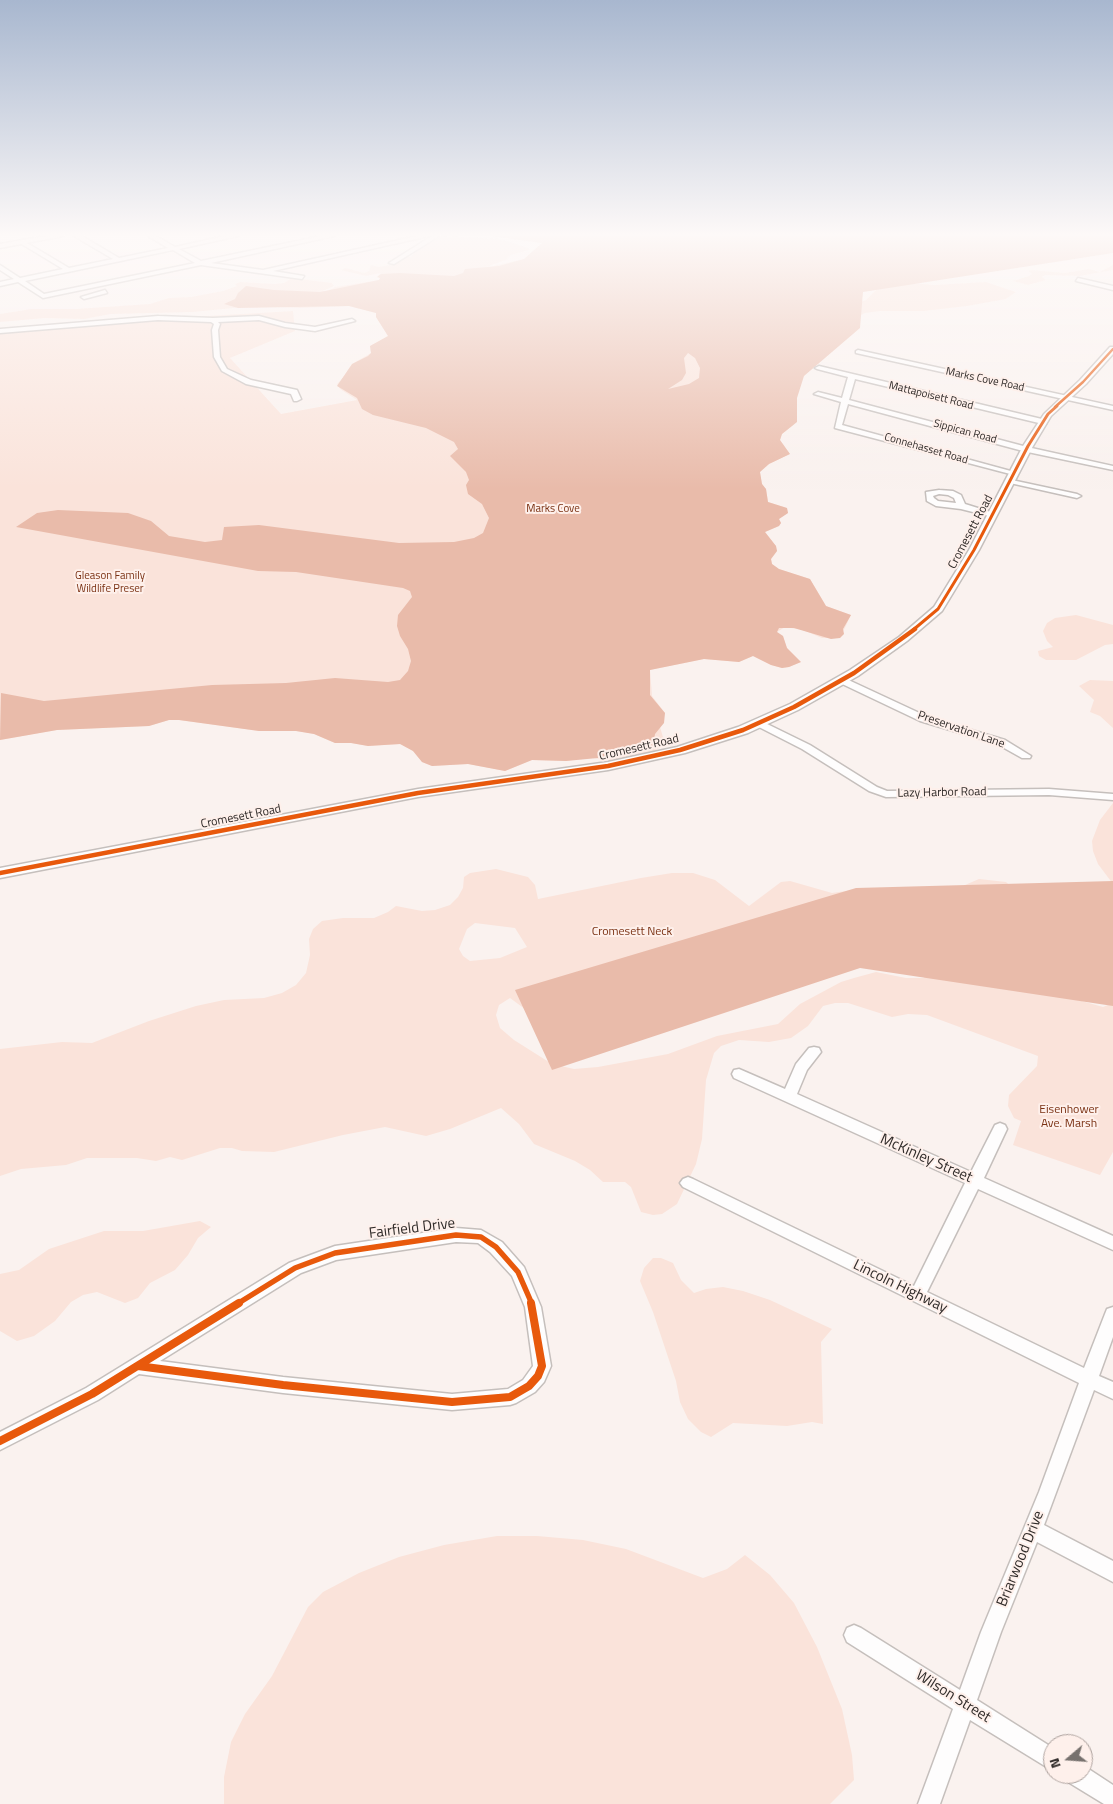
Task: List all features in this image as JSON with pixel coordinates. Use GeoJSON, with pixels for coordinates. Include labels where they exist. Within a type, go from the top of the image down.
{"type":"FeatureCollection","features":[{"type":"Feature","properties":{"kind":"street"},"geometry":{"type":"LineString","coordinates":[[0,331],[131,320]]}},
{"type":"Feature","properties":{"kind":"street"},"geometry":{"type":"LineString","coordinates":[[213,320],[217,324],[217,358],[224,370],[248,382],[294,392],[297,399]]}},
{"type":"Feature","properties":{"kind":"street"},"geometry":{"type":"LineString","coordinates":[[268,320],[285,325],[315,329],[352,321]]}},
{"type":"Feature","properties":{"kind":"street","name":"Cromesett Road"},"geometry":{"type":"LineString","coordinates":[[0,873],[418,793],[608,766],[680,750],[743,730],[794,707],[842,680],[903,639],[938,609],[993,514],[1026,449],[1048,414],[1067,398],[1113,349]]}},
{"type":"Feature","properties":{"kind":"street","name":"Marks Cove Road"},"geometry":{"type":"LineString","coordinates":[[858,352],[1113,408]]}},
{"type":"Feature","properties":{"kind":"street","name":"Mattapoisett Road"},"geometry":{"type":"LineString","coordinates":[[820,368],[1043,422]]}},
{"type":"Feature","properties":{"kind":"street"},"geometry":{"type":"LineString","coordinates":[[845,400],[852,377]]}},
{"type":"Feature","properties":{"kind":"street","name":"Sippican Road"},"geometry":{"type":"LineString","coordinates":[[818,394],[1026,449],[1113,468]]}},
{"type":"Feature","properties":{"kind":"street","name":"Connehasset Road"},"geometry":{"type":"LineString","coordinates":[[845,400],[838,426],[1077,496]]}},
{"type":"Feature","properties":{"kind":"street"},"geometry":{"type":"LineString","coordinates":[[961,506],[993,514]]}},
{"type":"Feature","properties":{"kind":"street","name":"Preservation Lane"},"geometry":{"type":"LineString","coordinates":[[842,680],[924,719],[1001,742],[1026,756]]}},
{"type":"Feature","properties":{"kind":"street","name":"Lazy Harbor Road"},"geometry":{"type":"LineString","coordinates":[[759,723],[806,747],[873,789],[886,794],[1049,792],[1113,797]]}},
{"type":"Feature","properties":{"kind":"street"},"geometry":{"type":"LineString","coordinates":[[789,1097],[801,1068],[814,1052]]}},
{"type":"Feature","properties":{"kind":"street","name":"McKinley Street"},"geometry":{"type":"LineString","coordinates":[[740,1074],[1113,1243]]}},
{"type":"Feature","properties":{"kind":"street"},"geometry":{"type":"LineString","coordinates":[[918,1294],[1000,1129]]}},
{"type":"Feature","properties":{"kind":"street","name":"Lincoln Highway"},"geometry":{"type":"LineString","coordinates":[[688,1183],[1113,1391]]}},
{"type":"Feature","properties":{"kind":"street","name":"Fairfield Drive"},"geometry":{"type":"LineString","coordinates":[[0,1441],[92,1394],[295,1268],[335,1253],[456,1235],[481,1237],[496,1247],[518,1272],[533,1307],[542,1366],[538,1376],[529,1386],[510,1397],[452,1402],[284,1385],[138,1366]]}},
{"type":"Feature","properties":{"kind":"street","name":"Briarwood Drive"},"geometry":{"type":"LineString","coordinates":[[929,1804],[991,1632],[1048,1492],[1088,1378],[1113,1314]]}},
{"type":"Feature","properties":{"kind":"street"},"geometry":{"type":"LineString","coordinates":[[1033,1530],[1113,1572]]}},
{"type":"Feature","properties":{"kind":"street","name":"Wilson Street"},"geometry":{"type":"LineString","coordinates":[[854,1634],[1043,1754]]}},
{"type":"Feature","properties":{"kind":"street"},"geometry":{"type":"LineString","coordinates":[[1092,1784],[1113,1797]]}},
{"type":"Feature","properties":{"kind":"green space"},"geometry":{"type":"Polygon","coordinates":[[[0,320],[20,320],[0,322],[0,320]]]}},
{"type":"Feature","properties":{"kind":"green space"},"geometry":{"type":"Polygon","coordinates":[[[135,320],[294,320],[295,331],[230,358],[281,414],[357,400],[340,389],[337,384],[350,370],[352,364],[371,353],[370,346],[388,336],[378,320],[618,320],[704,486],[797,422],[782,434],[780,440],[790,454],[769,464],[760,472],[768,502],[787,508],[788,513],[779,519],[781,523],[779,526],[765,532],[776,546],[777,551],[771,559],[772,564],[779,569],[810,579],[826,606],[851,615],[840,638],[822,638],[803,630],[785,627],[777,632],[783,636],[787,648],[801,662],[789,667],[782,668],[771,665],[753,656],[739,662],[704,659],[650,670],[652,696],[665,713],[660,727],[665,744],[647,756],[624,762],[592,758],[566,761],[532,760],[505,771],[468,764],[432,766],[422,762],[413,751],[401,744],[368,746],[335,743],[314,734],[296,731],[259,731],[179,720],[169,720],[149,726],[57,730],[0,740],[0,328],[135,320]]]}},
{"type":"Feature","properties":{"kind":"green space"},"geometry":{"type":"Polygon","coordinates":[[[676,347],[708,363],[694,388],[644,392],[676,347]]]}},
{"type":"Feature","properties":{"kind":"green space"},"geometry":{"type":"Polygon","coordinates":[[[1076,615],[1113,625],[1113,644],[1105,645],[1076,660],[1046,660],[1039,656],[1038,651],[1053,647],[1047,641],[1043,631],[1047,623],[1055,618],[1076,615]]]}},
{"type":"Feature","properties":{"kind":"green space"},"geometry":{"type":"Polygon","coordinates":[[[1090,680],[1113,681],[1113,728],[1100,716],[1090,712],[1094,700],[1079,686],[1090,680]]]}},
{"type":"Feature","properties":{"kind":"green space"},"geometry":{"type":"Polygon","coordinates":[[[1113,803],[1113,884],[1098,864],[1093,851],[1092,841],[1100,820],[1113,803]]]}},
{"type":"Feature","properties":{"kind":"green space"},"geometry":{"type":"Polygon","coordinates":[[[496,869],[528,877],[535,885],[538,899],[641,878],[672,873],[693,873],[715,880],[749,906],[781,882],[790,881],[832,893],[853,890],[944,894],[979,879],[1006,882],[1017,892],[529,1012],[510,998],[499,1005],[496,1015],[500,1028],[514,1040],[552,1064],[574,1069],[598,1067],[668,1054],[717,1036],[778,1024],[800,1004],[841,982],[876,972],[906,978],[924,978],[932,963],[968,969],[1103,1007],[1113,1003],[1113,1152],[1100,1175],[1013,1145],[1021,1121],[1014,1118],[1008,1106],[1009,1095],[1037,1066],[1038,1056],[927,1015],[908,1014],[892,1017],[848,1003],[835,1003],[823,1006],[808,1026],[791,1038],[769,1042],[739,1040],[721,1046],[714,1053],[706,1080],[702,1139],[696,1164],[677,1204],[662,1214],[653,1215],[641,1212],[631,1187],[625,1182],[603,1182],[590,1170],[575,1161],[534,1144],[519,1124],[501,1108],[450,1129],[426,1136],[385,1127],[274,1152],[220,1148],[182,1160],[170,1157],[156,1161],[137,1158],[87,1158],[66,1165],[21,1169],[0,1176],[0,1049],[62,1042],[92,1043],[149,1021],[196,1006],[224,1000],[264,998],[282,993],[296,985],[306,973],[310,955],[309,939],[313,929],[322,921],[343,918],[374,918],[396,906],[422,911],[435,910],[450,905],[458,897],[463,888],[464,877],[470,873],[496,869]],[[475,923],[467,929],[459,949],[463,956],[470,961],[500,958],[527,947],[515,928],[475,923]]]}},
{"type":"Feature","properties":{"kind":"green space"},"geometry":{"type":"Polygon","coordinates":[[[200,1221],[211,1227],[198,1238],[188,1255],[175,1270],[150,1283],[138,1298],[125,1303],[97,1292],[83,1295],[71,1302],[55,1321],[34,1336],[17,1341],[0,1331],[0,1274],[19,1270],[49,1249],[104,1231],[143,1231],[200,1221]]]}},
{"type":"Feature","properties":{"kind":"green space"},"geometry":{"type":"Polygon","coordinates":[[[653,1258],[661,1258],[673,1263],[681,1280],[694,1293],[723,1287],[743,1291],[770,1300],[832,1329],[821,1342],[823,1424],[812,1422],[787,1426],[733,1423],[711,1437],[701,1432],[688,1419],[680,1402],[676,1381],[653,1312],[640,1281],[644,1268],[653,1258]]]}},
{"type":"Feature","properties":{"kind":"green space"},"geometry":{"type":"Polygon","coordinates":[[[497,1536],[537,1536],[583,1540],[626,1549],[703,1578],[727,1569],[745,1555],[770,1575],[794,1603],[817,1647],[842,1709],[852,1755],[854,1780],[830,1804],[224,1804],[224,1777],[231,1742],[245,1714],[272,1676],[308,1607],[323,1592],[359,1573],[399,1557],[444,1545],[497,1536]]]}},
{"type":"Feature","properties":{"kind":"shaded area"},"geometry":{"type":"Polygon","coordinates":[[[378,320],[861,320],[860,328],[804,376],[797,398],[797,422],[782,434],[780,440],[790,454],[769,464],[760,472],[768,502],[787,508],[788,513],[779,519],[781,523],[779,526],[765,532],[776,546],[777,551],[771,559],[772,564],[779,569],[810,579],[826,606],[851,615],[843,629],[844,634],[840,638],[831,639],[794,628],[779,628],[777,632],[783,636],[787,648],[801,662],[789,667],[782,668],[771,665],[753,656],[739,662],[704,659],[650,670],[650,695],[665,713],[664,723],[655,734],[653,746],[608,757],[566,761],[532,760],[505,771],[468,764],[432,766],[422,762],[413,751],[400,744],[368,746],[335,743],[314,734],[296,731],[259,731],[179,720],[169,720],[149,726],[57,730],[0,740],[1,693],[44,701],[212,685],[286,683],[335,678],[388,682],[400,680],[408,671],[411,661],[408,649],[400,636],[397,626],[398,615],[412,597],[410,591],[403,588],[296,572],[258,571],[16,527],[37,513],[58,510],[128,513],[151,521],[169,536],[205,542],[222,540],[224,527],[259,525],[399,543],[454,542],[474,538],[483,533],[489,518],[482,504],[468,494],[466,485],[469,480],[466,472],[450,456],[458,449],[454,442],[426,428],[373,415],[362,409],[357,398],[337,386],[352,364],[371,353],[370,346],[388,336],[378,320]],[[688,353],[684,358],[686,373],[682,380],[668,389],[689,384],[699,378],[700,368],[695,358],[688,353]]]}},
{"type":"Feature","properties":{"kind":"shaded area"},"geometry":{"type":"Polygon","coordinates":[[[1113,881],[1113,1006],[860,968],[552,1070],[515,990],[856,888],[1113,881]]]}},
{"type":"Feature","properties":{"kind":"cycle path"},"geometry":{"type":"LineString","coordinates":[[0,873],[418,793],[608,766],[680,750],[743,730],[794,707],[854,673],[903,639],[938,609],[974,550],[1028,446],[1048,414],[1083,382],[1113,349]]}},
{"type":"Feature","properties":{"kind":"cycle path"},"geometry":{"type":"LineString","coordinates":[[0,1441],[92,1394],[295,1268],[335,1253],[392,1243],[456,1235],[481,1237],[496,1247],[518,1272],[533,1307],[542,1366],[538,1376],[529,1386],[510,1397],[452,1402],[283,1385],[138,1366]]}},
{"type":"Feature","properties":{"kind":"park label","name":"Marks Cove"},"geometry":{"type":"Point","coordinates":[553,509]}},
{"type":"Feature","properties":{"kind":"park label","name":"Gleason Family Wildlife Preser"},"geometry":{"type":"Point","coordinates":[110,582]}},
{"type":"Feature","properties":{"kind":"park label","name":"Cromesett Neck"},"geometry":{"type":"Point","coordinates":[632,932]}},
{"type":"Feature","properties":{"kind":"park label","name":"Eisenhower Ave. Marsh"},"geometry":{"type":"Point","coordinates":[1069,1117]}}]}
